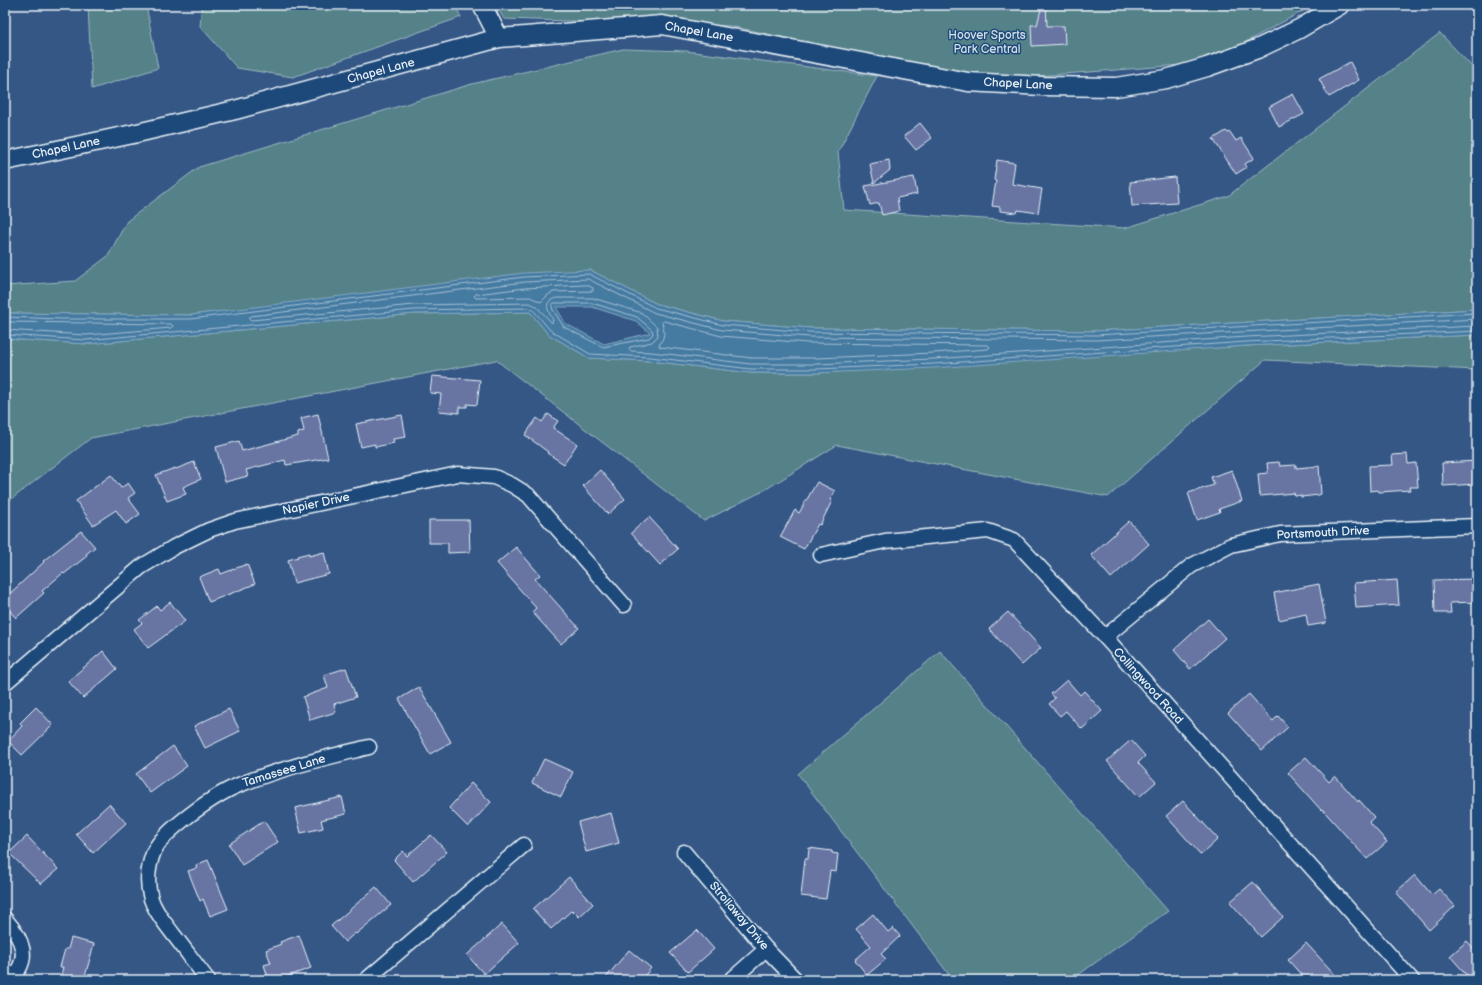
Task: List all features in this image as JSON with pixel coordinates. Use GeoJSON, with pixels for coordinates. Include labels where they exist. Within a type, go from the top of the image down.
{"type":"FeatureCollection","features":[{"type":"Feature","properties":{"kind":"street"},"geometry":{"type":"LineString","coordinates":[[482,5],[499,38]]}},
{"type":"Feature","properties":{"kind":"street","name":"Chapel Lane"},"geometry":{"type":"LineString","coordinates":[[5,161],[133,134],[235,110],[499,38],[662,25],[968,82],[1042,86],[1116,87],[1166,78],[1208,67],[1250,52],[1299,29],[1340,5]]}},
{"type":"Feature","properties":{"kind":"street","name":"Napier Drive"},"geometry":{"type":"LineString","coordinates":[[5,683],[141,567],[174,547],[209,530],[235,521],[458,474],[494,477],[512,485],[528,495],[624,605]]}},
{"type":"Feature","properties":{"kind":"street","name":"Portsmouth Drive"},"geometry":{"type":"LineString","coordinates":[[1105,637],[1191,566],[1232,545],[1280,534],[1477,526]]}},
{"type":"Feature","properties":{"kind":"street","name":"Collingwood Road"},"geometry":{"type":"LineString","coordinates":[[821,555],[885,541],[988,531],[1014,540],[1105,637],[1412,980]]}},
{"type":"Feature","properties":{"kind":"street","name":"Tamassee Lane"},"geometry":{"type":"LineString","coordinates":[[208,980],[159,915],[151,900],[148,884],[148,871],[155,850],[173,829],[198,808],[237,785],[283,768],[369,747]]}},
{"type":"Feature","properties":{"kind":"street"},"geometry":{"type":"LineString","coordinates":[[366,980],[524,845]]}},
{"type":"Feature","properties":{"kind":"street","name":"Strollaway Drive"},"geometry":{"type":"LineString","coordinates":[[684,852],[766,949],[796,980]]}},
{"type":"Feature","properties":{"kind":"street"},"geometry":{"type":"LineString","coordinates":[[5,919],[21,942],[23,952],[22,962],[14,976],[9,980]]}},
{"type":"Feature","properties":{"kind":"street"},"geometry":{"type":"LineString","coordinates":[[731,980],[766,949]]}},
{"type":"Feature","properties":{"kind":"green space"},"geometry":{"type":"Polygon","coordinates":[[[88,5],[146,5],[158,68],[92,89],[88,5]]]}},
{"type":"Feature","properties":{"kind":"green space"},"geometry":{"type":"Polygon","coordinates":[[[202,5],[455,5],[461,17],[293,77],[237,68],[200,26],[202,5]]]}},
{"type":"Feature","properties":{"kind":"green space","name":"Hoover Sports Park Central"},"geometry":{"type":"Polygon","coordinates":[[[496,5],[1314,5],[1207,63],[985,80],[730,26],[504,19],[496,5]]]}},
{"type":"Feature","properties":{"kind":"green space"},"geometry":{"type":"Polygon","coordinates":[[[1440,33],[1477,72],[1477,309],[1095,331],[810,328],[723,321],[657,304],[590,270],[191,315],[5,313],[5,286],[75,281],[108,256],[127,221],[199,167],[472,84],[623,49],[686,51],[877,76],[838,152],[844,210],[1125,228],[1228,196],[1440,33]]]}},
{"type":"Feature","properties":{"kind":"green space"},"geometry":{"type":"Polygon","coordinates":[[[530,312],[548,334],[589,358],[650,361],[751,373],[817,373],[1246,346],[1477,335],[1477,370],[1265,360],[1108,497],[837,445],[763,491],[704,521],[496,360],[91,438],[5,504],[5,339],[87,344],[414,314],[530,312]]]}},
{"type":"Feature","properties":{"kind":"green space"},"geometry":{"type":"Polygon","coordinates":[[[940,651],[1168,911],[1071,980],[953,980],[798,774],[940,651]]]}},
{"type":"Feature","properties":{"kind":"water"},"geometry":{"type":"Polygon","coordinates":[[[590,270],[657,304],[723,321],[810,328],[1095,331],[1477,309],[1477,335],[1246,346],[934,368],[817,373],[751,373],[650,361],[589,358],[548,334],[530,312],[414,314],[87,344],[5,339],[5,313],[191,315],[524,273],[590,270]],[[556,307],[566,324],[604,344],[650,333],[636,321],[592,307],[556,307]]]}},
{"type":"Feature","properties":{"kind":"building"},"geometry":{"type":"Polygon","coordinates":[[[1042,5],[1046,5],[1047,26],[1064,26],[1065,44],[1032,46],[1031,25],[1037,25],[1042,5]]]}},
{"type":"Feature","properties":{"kind":"building"},"geometry":{"type":"Polygon","coordinates":[[[1350,62],[1359,80],[1329,97],[1319,79],[1350,62]]]}},
{"type":"Feature","properties":{"kind":"building"},"geometry":{"type":"Polygon","coordinates":[[[1293,94],[1304,114],[1279,127],[1269,107],[1293,94]]]}},
{"type":"Feature","properties":{"kind":"building"},"geometry":{"type":"Polygon","coordinates":[[[920,123],[932,138],[916,150],[904,136],[920,123]]]}},
{"type":"Feature","properties":{"kind":"building"},"geometry":{"type":"Polygon","coordinates":[[[1226,131],[1228,133],[1230,132],[1236,141],[1241,138],[1254,158],[1245,164],[1247,167],[1236,174],[1213,139],[1226,131]]]}},
{"type":"Feature","properties":{"kind":"building"},"geometry":{"type":"Polygon","coordinates":[[[889,160],[890,170],[874,183],[870,164],[889,160]]]}},
{"type":"Feature","properties":{"kind":"building"},"geometry":{"type":"Polygon","coordinates":[[[997,160],[1015,163],[1012,184],[1042,189],[1038,213],[1018,210],[1017,213],[1000,211],[1000,207],[992,206],[996,181],[994,180],[997,160]]]}},
{"type":"Feature","properties":{"kind":"building"},"geometry":{"type":"Polygon","coordinates":[[[914,177],[917,194],[897,198],[899,211],[882,215],[879,203],[870,205],[865,186],[914,177]]]}},
{"type":"Feature","properties":{"kind":"building"},"geometry":{"type":"Polygon","coordinates":[[[1175,177],[1177,203],[1132,206],[1130,182],[1175,177]]]}},
{"type":"Feature","properties":{"kind":"building"},"geometry":{"type":"Polygon","coordinates":[[[432,376],[480,380],[477,405],[467,404],[467,407],[459,407],[459,413],[439,411],[441,394],[430,393],[432,376]]]}},
{"type":"Feature","properties":{"kind":"building"},"geometry":{"type":"Polygon","coordinates":[[[318,414],[328,458],[286,465],[285,460],[246,470],[248,476],[225,482],[216,447],[239,441],[242,451],[298,436],[298,433],[304,431],[301,418],[318,414]]]}},
{"type":"Feature","properties":{"kind":"building"},"geometry":{"type":"Polygon","coordinates":[[[548,414],[558,421],[553,428],[577,444],[564,464],[547,453],[548,452],[525,435],[537,418],[542,422],[548,414]]]}},
{"type":"Feature","properties":{"kind":"building"},"geometry":{"type":"Polygon","coordinates":[[[402,415],[406,437],[393,439],[394,443],[375,447],[375,444],[361,447],[356,424],[402,415]]]}},
{"type":"Feature","properties":{"kind":"building"},"geometry":{"type":"Polygon","coordinates":[[[1407,454],[1408,464],[1416,463],[1418,487],[1409,487],[1410,490],[1379,492],[1378,490],[1370,491],[1369,466],[1393,465],[1392,455],[1407,454]]]}},
{"type":"Feature","properties":{"kind":"building"},"geometry":{"type":"Polygon","coordinates":[[[1477,461],[1477,484],[1443,486],[1442,463],[1477,461]]]}},
{"type":"Feature","properties":{"kind":"building"},"geometry":{"type":"Polygon","coordinates":[[[194,462],[201,479],[183,487],[186,494],[167,501],[156,475],[194,462]]]}},
{"type":"Feature","properties":{"kind":"building"},"geometry":{"type":"Polygon","coordinates":[[[1279,462],[1280,466],[1296,465],[1296,468],[1319,466],[1321,494],[1301,497],[1301,495],[1295,496],[1294,493],[1260,496],[1258,474],[1268,473],[1267,463],[1279,462]]]}},
{"type":"Feature","properties":{"kind":"building"},"geometry":{"type":"Polygon","coordinates":[[[600,470],[625,499],[608,514],[583,486],[600,470]]]}},
{"type":"Feature","properties":{"kind":"building"},"geometry":{"type":"Polygon","coordinates":[[[1232,470],[1242,501],[1219,509],[1220,512],[1197,520],[1188,493],[1214,485],[1211,477],[1232,470]]]}},
{"type":"Feature","properties":{"kind":"building"},"geometry":{"type":"Polygon","coordinates":[[[111,475],[121,488],[128,483],[135,493],[128,498],[140,514],[126,524],[116,510],[93,525],[76,501],[111,475]]]}},
{"type":"Feature","properties":{"kind":"building"},"geometry":{"type":"Polygon","coordinates":[[[817,482],[835,491],[830,500],[832,501],[820,525],[818,524],[804,549],[780,537],[795,510],[799,513],[817,482]]]}},
{"type":"Feature","properties":{"kind":"building"},"geometry":{"type":"Polygon","coordinates":[[[649,517],[678,549],[660,565],[631,533],[649,517]]]}},
{"type":"Feature","properties":{"kind":"building"},"geometry":{"type":"Polygon","coordinates":[[[429,520],[469,520],[470,552],[448,553],[448,543],[429,543],[429,520]]]}},
{"type":"Feature","properties":{"kind":"building"},"geometry":{"type":"Polygon","coordinates":[[[1129,521],[1149,544],[1111,578],[1091,555],[1129,521]]]}},
{"type":"Feature","properties":{"kind":"building"},"geometry":{"type":"Polygon","coordinates":[[[81,531],[95,547],[86,554],[87,556],[64,574],[63,573],[42,591],[44,593],[16,618],[5,606],[5,598],[44,562],[43,561],[81,531]]]}},
{"type":"Feature","properties":{"kind":"building"},"geometry":{"type":"Polygon","coordinates":[[[516,547],[540,575],[535,579],[579,628],[561,644],[532,612],[536,608],[497,563],[516,547]]]}},
{"type":"Feature","properties":{"kind":"building"},"geometry":{"type":"Polygon","coordinates":[[[324,552],[329,574],[294,583],[288,560],[309,553],[309,556],[324,552]]]}},
{"type":"Feature","properties":{"kind":"building"},"geometry":{"type":"Polygon","coordinates":[[[247,564],[255,584],[209,602],[199,577],[219,569],[221,574],[247,564]]]}},
{"type":"Feature","properties":{"kind":"building"},"geometry":{"type":"Polygon","coordinates":[[[1477,579],[1477,602],[1450,603],[1451,613],[1435,613],[1434,580],[1477,579]]]}},
{"type":"Feature","properties":{"kind":"building"},"geometry":{"type":"Polygon","coordinates":[[[1397,580],[1399,605],[1356,608],[1354,583],[1397,580]]]}},
{"type":"Feature","properties":{"kind":"building"},"geometry":{"type":"Polygon","coordinates":[[[1319,584],[1326,623],[1308,626],[1306,614],[1279,620],[1274,593],[1319,584]]]}},
{"type":"Feature","properties":{"kind":"building"},"geometry":{"type":"Polygon","coordinates":[[[170,602],[185,621],[148,648],[134,629],[142,623],[139,620],[157,606],[160,610],[170,602]]]}},
{"type":"Feature","properties":{"kind":"building"},"geometry":{"type":"Polygon","coordinates":[[[1008,612],[1041,648],[1022,665],[989,629],[1008,612]]]}},
{"type":"Feature","properties":{"kind":"building"},"geometry":{"type":"Polygon","coordinates":[[[1208,619],[1225,638],[1190,669],[1174,650],[1208,619]]]}},
{"type":"Feature","properties":{"kind":"building"},"geometry":{"type":"Polygon","coordinates":[[[103,651],[117,669],[83,698],[68,681],[103,651]]]}},
{"type":"Feature","properties":{"kind":"building"},"geometry":{"type":"Polygon","coordinates":[[[346,668],[356,697],[334,704],[336,712],[310,720],[303,697],[328,688],[324,675],[346,668]]]}},
{"type":"Feature","properties":{"kind":"building"},"geometry":{"type":"Polygon","coordinates":[[[1067,680],[1080,695],[1084,691],[1102,711],[1082,729],[1066,711],[1060,716],[1049,704],[1055,698],[1051,694],[1067,680]]]}},
{"type":"Feature","properties":{"kind":"building"},"geometry":{"type":"Polygon","coordinates":[[[419,687],[451,742],[430,754],[399,699],[419,687]]]}},
{"type":"Feature","properties":{"kind":"building"},"geometry":{"type":"Polygon","coordinates":[[[1249,694],[1273,721],[1278,716],[1288,727],[1262,751],[1228,713],[1249,694]]]}},
{"type":"Feature","properties":{"kind":"building"},"geometry":{"type":"Polygon","coordinates":[[[36,707],[53,725],[22,755],[8,741],[22,726],[20,723],[36,707]]]}},
{"type":"Feature","properties":{"kind":"building"},"geometry":{"type":"Polygon","coordinates":[[[229,709],[240,731],[205,748],[194,726],[229,709]]]}},
{"type":"Feature","properties":{"kind":"building"},"geometry":{"type":"Polygon","coordinates":[[[1131,740],[1145,756],[1138,763],[1156,782],[1139,797],[1107,761],[1131,740]]]}},
{"type":"Feature","properties":{"kind":"building"},"geometry":{"type":"Polygon","coordinates":[[[173,746],[187,766],[150,793],[136,774],[173,746]]]}},
{"type":"Feature","properties":{"kind":"building"},"geometry":{"type":"Polygon","coordinates":[[[1306,757],[1329,782],[1335,776],[1358,802],[1359,800],[1374,817],[1369,822],[1387,842],[1367,859],[1288,773],[1306,757]]]}},
{"type":"Feature","properties":{"kind":"building"},"geometry":{"type":"Polygon","coordinates":[[[544,759],[573,772],[561,797],[532,783],[544,759]]]}},
{"type":"Feature","properties":{"kind":"building"},"geometry":{"type":"Polygon","coordinates":[[[471,783],[491,802],[468,827],[449,808],[471,783]]]}},
{"type":"Feature","properties":{"kind":"building"},"geometry":{"type":"Polygon","coordinates":[[[342,797],[346,814],[321,820],[323,828],[301,833],[295,808],[342,797]]]}},
{"type":"Feature","properties":{"kind":"building"},"geometry":{"type":"Polygon","coordinates":[[[1183,801],[1218,839],[1201,855],[1166,816],[1183,801]]]}},
{"type":"Feature","properties":{"kind":"building"},"geometry":{"type":"Polygon","coordinates":[[[109,804],[126,823],[93,853],[76,834],[109,804]]]}},
{"type":"Feature","properties":{"kind":"building"},"geometry":{"type":"Polygon","coordinates":[[[611,813],[619,843],[586,852],[578,822],[611,813]]]}},
{"type":"Feature","properties":{"kind":"building"},"geometry":{"type":"Polygon","coordinates":[[[264,821],[278,842],[242,865],[229,844],[264,821]]]}},
{"type":"Feature","properties":{"kind":"building"},"geometry":{"type":"Polygon","coordinates":[[[431,835],[447,852],[413,882],[394,860],[403,851],[407,856],[431,835]]]}},
{"type":"Feature","properties":{"kind":"building"},"geometry":{"type":"Polygon","coordinates":[[[27,836],[58,869],[41,884],[9,853],[27,836]]]}},
{"type":"Feature","properties":{"kind":"building"},"geometry":{"type":"Polygon","coordinates":[[[809,848],[832,851],[832,853],[838,854],[836,872],[830,871],[826,899],[801,896],[805,859],[808,859],[809,848]]]}},
{"type":"Feature","properties":{"kind":"building"},"geometry":{"type":"Polygon","coordinates":[[[208,860],[228,909],[210,916],[203,899],[200,901],[188,871],[197,868],[196,865],[208,860]]]}},
{"type":"Feature","properties":{"kind":"building"},"geometry":{"type":"Polygon","coordinates":[[[1415,875],[1432,895],[1439,889],[1455,906],[1429,930],[1396,892],[1415,875]]]}},
{"type":"Feature","properties":{"kind":"building"},"geometry":{"type":"Polygon","coordinates":[[[569,877],[593,904],[579,917],[572,910],[551,929],[533,909],[569,877]]]}},
{"type":"Feature","properties":{"kind":"building"},"geometry":{"type":"Polygon","coordinates":[[[1253,882],[1283,917],[1261,937],[1230,902],[1253,882]]]}},
{"type":"Feature","properties":{"kind":"building"},"geometry":{"type":"Polygon","coordinates":[[[376,887],[391,905],[345,942],[331,926],[376,887]]]}},
{"type":"Feature","properties":{"kind":"building"},"geometry":{"type":"Polygon","coordinates":[[[873,914],[888,932],[893,928],[900,936],[881,954],[886,959],[867,975],[855,960],[871,946],[856,929],[873,914]]]}},
{"type":"Feature","properties":{"kind":"building"},"geometry":{"type":"Polygon","coordinates":[[[502,924],[519,943],[484,974],[467,955],[502,924]]]}},
{"type":"Feature","properties":{"kind":"building"},"geometry":{"type":"Polygon","coordinates":[[[697,930],[714,949],[688,972],[670,953],[697,930]]]}},
{"type":"Feature","properties":{"kind":"building"},"geometry":{"type":"Polygon","coordinates":[[[299,935],[311,968],[286,977],[287,980],[269,980],[264,965],[271,963],[266,950],[281,944],[280,942],[299,935]]]}},
{"type":"Feature","properties":{"kind":"building"},"geometry":{"type":"Polygon","coordinates":[[[71,938],[94,944],[84,980],[60,980],[63,967],[60,967],[65,949],[68,949],[71,938]]]}},
{"type":"Feature","properties":{"kind":"building"},"geometry":{"type":"Polygon","coordinates":[[[1467,941],[1477,952],[1477,980],[1471,980],[1450,956],[1467,941]]]}},
{"type":"Feature","properties":{"kind":"building"},"geometry":{"type":"Polygon","coordinates":[[[1306,943],[1340,980],[1306,980],[1288,960],[1306,943]]]}},
{"type":"Feature","properties":{"kind":"building"},"geometry":{"type":"Polygon","coordinates":[[[629,950],[651,968],[641,980],[604,980],[629,950]]]}}]}
